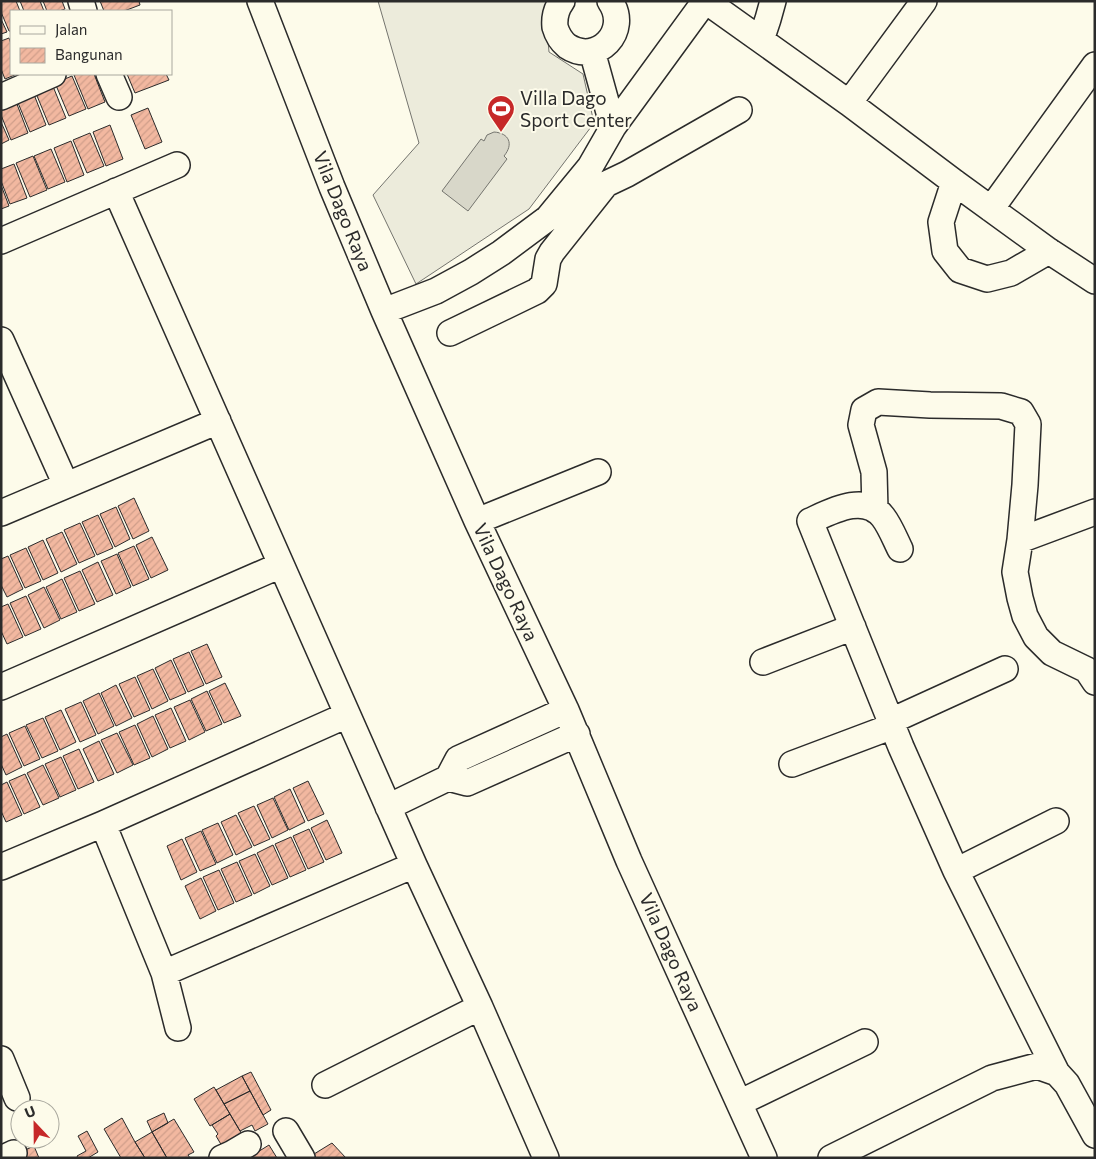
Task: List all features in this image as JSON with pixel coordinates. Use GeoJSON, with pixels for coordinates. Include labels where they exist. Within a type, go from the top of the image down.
{"type":"FeatureCollection","features":[{"type":"Feature","properties":{"kind":"street","name":"Vila Dago Raya"},"geometry":{"type":"LineString","coordinates":[[260,1],[332,187],[384,311],[477,521],[577,734],[630,861],[739,1103],[761,1157]]}},
{"type":"Feature","properties":{"kind":"street"},"geometry":{"type":"LineString","coordinates":[[562,1],[556,10],[557,32],[565,44],[584,52],[599,49],[606,45],[615,32],[617,17],[610,1]]}},
{"type":"Feature","properties":{"kind":"street"},"geometry":{"type":"LineString","coordinates":[[450,332],[537,291],[544,284],[548,258],[598,175],[613,127],[706,1],[849,103],[990,209],[1095,281]]}},
{"type":"Feature","properties":{"kind":"street"},"geometry":{"type":"LineString","coordinates":[[760,40],[773,1]]}},
{"type":"Feature","properties":{"kind":"street"},"geometry":{"type":"LineString","coordinates":[[849,103],[924,1]]}},
{"type":"Feature","properties":{"kind":"street"},"geometry":{"type":"LineString","coordinates":[[592,51],[613,127]]}},
{"type":"Feature","properties":{"kind":"street"},"geometry":{"type":"LineString","coordinates":[[990,209],[1095,65]]}},
{"type":"Feature","properties":{"kind":"street"},"geometry":{"type":"LineString","coordinates":[[1,97],[51,75]]}},
{"type":"Feature","properties":{"kind":"street"},"geometry":{"type":"LineString","coordinates":[[109,75],[119,96]]}},
{"type":"Feature","properties":{"kind":"street"},"geometry":{"type":"LineString","coordinates":[[384,311],[436,291],[472,272],[548,218],[598,175],[627,174],[739,110]]}},
{"type":"Feature","properties":{"kind":"street"},"geometry":{"type":"LineString","coordinates":[[1,241],[177,165]]}},
{"type":"Feature","properties":{"kind":"street"},"geometry":{"type":"LineString","coordinates":[[954,182],[942,222],[945,251],[960,270],[987,280],[1011,273],[1049,251]]}},
{"type":"Feature","properties":{"kind":"street"},"geometry":{"type":"LineString","coordinates":[[116,191],[347,715],[480,1007],[546,1158]]}},
{"type":"Feature","properties":{"kind":"street"},"geometry":{"type":"LineString","coordinates":[[1,340],[66,485]]}},
{"type":"Feature","properties":{"kind":"street"},"geometry":{"type":"LineString","coordinates":[[875,510],[874,472],[861,424],[864,410],[878,402],[1001,406],[1020,412],[1028,424],[1025,485],[1015,572],[1020,598],[1025,616],[1036,637],[1052,653],[1087,670],[1095,682]]}},
{"type":"Feature","properties":{"kind":"street"},"geometry":{"type":"LineString","coordinates":[[1,513],[218,421]]}},
{"type":"Feature","properties":{"kind":"street"},"geometry":{"type":"LineString","coordinates":[[477,521],[598,472]]}},
{"type":"Feature","properties":{"kind":"street"},"geometry":{"type":"LineString","coordinates":[[900,549],[883,517],[875,510],[864,505],[840,508],[810,521],[892,723],[956,871],[1057,1073],[1067,1084],[1095,1135]]}},
{"type":"Feature","properties":{"kind":"street"},"geometry":{"type":"LineString","coordinates":[[1020,540],[1095,512]]}},
{"type":"Feature","properties":{"kind":"street"},"geometry":{"type":"LineString","coordinates":[[1,687],[281,565]]}},
{"type":"Feature","properties":{"kind":"street"},"geometry":{"type":"LineString","coordinates":[[764,662],[853,627]]}},
{"type":"Feature","properties":{"kind":"street"},"geometry":{"type":"LineString","coordinates":[[792,764],[892,723],[1005,669]]}},
{"type":"Feature","properties":{"kind":"street"},"geometry":{"type":"LineString","coordinates":[[388,807],[448,778],[458,759],[566,710]]}},
{"type":"Feature","properties":{"kind":"street"},"geometry":{"type":"LineString","coordinates":[[1,867],[347,715]]}},
{"type":"Feature","properties":{"kind":"street"},"geometry":{"type":"LineString","coordinates":[[448,778],[468,783],[577,734]]}},
{"type":"Feature","properties":{"kind":"street"},"geometry":{"type":"LineString","coordinates":[[956,871],[1056,821]]}},
{"type":"Feature","properties":{"kind":"street"},"geometry":{"type":"LineString","coordinates":[[102,824],[164,972],[178,1028]]}},
{"type":"Feature","properties":{"kind":"street"},"geometry":{"type":"LineString","coordinates":[[164,972],[414,865]]}},
{"type":"Feature","properties":{"kind":"street"},"geometry":{"type":"LineString","coordinates":[[326,1085],[480,1007]]}},
{"type":"Feature","properties":{"kind":"street"},"geometry":{"type":"LineString","coordinates":[[739,1103],[865,1042]]}},
{"type":"Feature","properties":{"kind":"street"},"geometry":{"type":"LineString","coordinates":[[1,1060],[17,1098]]}},
{"type":"Feature","properties":{"kind":"street"},"geometry":{"type":"LineString","coordinates":[[831,1158],[992,1078],[1037,1066],[1057,1073]]}},
{"type":"Feature","properties":{"kind":"street"},"geometry":{"type":"LineString","coordinates":[[286,1131],[302,1158]]}},
{"type":"Feature","properties":{"kind":"street"},"geometry":{"type":"LineString","coordinates":[[222,1158],[248,1144]]}},
{"type":"Feature","properties":{"kind":"shaded area","name":"Villa Dago Sport Center"},"geometry":{"type":"Polygon","coordinates":[[[378,1],[548,1],[545,5],[549,52],[583,74],[594,123],[529,209],[416,284],[373,195],[419,143],[378,1]]]}},
{"type":"Feature","properties":{"kind":"shaded area"},"geometry":{"type":"Polygon","coordinates":[[[494,132],[503,134],[508,140],[509,147],[504,156],[507,159],[468,211],[442,191],[481,139],[484,141],[487,135],[494,132]]]}},
{"type":"Feature","properties":{"kind":"building"},"geometry":{"type":"Polygon","coordinates":[[[1,1],[16,1],[20,10],[10,10],[10,31],[9,31],[1,12],[1,1]]]}},
{"type":"Feature","properties":{"kind":"building"},"geometry":{"type":"Polygon","coordinates":[[[20,1],[40,1],[44,10],[24,10],[20,1]]]}},
{"type":"Feature","properties":{"kind":"building"},"geometry":{"type":"Polygon","coordinates":[[[43,1],[62,1],[65,9],[62,10],[47,10],[43,1]]]}},
{"type":"Feature","properties":{"kind":"building"},"geometry":{"type":"Polygon","coordinates":[[[100,1],[139,1],[140,5],[127,10],[104,10],[100,1]]]}},
{"type":"Feature","properties":{"kind":"building"},"geometry":{"type":"Polygon","coordinates":[[[1,19],[7,32],[1,34],[1,19]]]}},
{"type":"Feature","properties":{"kind":"building"},"geometry":{"type":"Polygon","coordinates":[[[9,38],[10,75],[15,75],[5,79],[1,69],[1,41],[9,38]]]}},
{"type":"Feature","properties":{"kind":"building"},"geometry":{"type":"Polygon","coordinates":[[[74,75],[94,75],[105,102],[88,109],[74,75]]]}},
{"type":"Feature","properties":{"kind":"building"},"geometry":{"type":"Polygon","coordinates":[[[127,75],[166,75],[169,80],[135,93],[127,75]]]}},
{"type":"Feature","properties":{"kind":"building"},"geometry":{"type":"Polygon","coordinates":[[[72,76],[86,109],[69,116],[55,83],[72,76]]]}},
{"type":"Feature","properties":{"kind":"building"},"geometry":{"type":"Polygon","coordinates":[[[52,84],[66,118],[49,125],[35,91],[52,84]]]}},
{"type":"Feature","properties":{"kind":"building"},"geometry":{"type":"Polygon","coordinates":[[[33,92],[46,125],[30,132],[16,98],[33,92]]]}},
{"type":"Feature","properties":{"kind":"building"},"geometry":{"type":"Polygon","coordinates":[[[15,99],[28,133],[11,140],[1,115],[1,105],[15,99]]]}},
{"type":"Feature","properties":{"kind":"building"},"geometry":{"type":"Polygon","coordinates":[[[148,108],[162,142],[145,149],[131,115],[148,108]]]}},
{"type":"Feature","properties":{"kind":"building"},"geometry":{"type":"Polygon","coordinates":[[[1,122],[9,140],[1,144],[1,122]]]}},
{"type":"Feature","properties":{"kind":"building"},"geometry":{"type":"Polygon","coordinates":[[[110,125],[123,159],[106,166],[93,132],[110,125]]]}},
{"type":"Feature","properties":{"kind":"building"},"geometry":{"type":"Polygon","coordinates":[[[90,133],[104,166],[87,173],[73,140],[90,133]]]}},
{"type":"Feature","properties":{"kind":"building"},"geometry":{"type":"Polygon","coordinates":[[[71,141],[84,175],[67,182],[54,148],[71,141]]]}},
{"type":"Feature","properties":{"kind":"building"},"geometry":{"type":"Polygon","coordinates":[[[51,149],[65,182],[48,189],[34,156],[51,149]]]}},
{"type":"Feature","properties":{"kind":"building"},"geometry":{"type":"Polygon","coordinates":[[[33,156],[47,190],[30,197],[16,163],[33,156]]]}},
{"type":"Feature","properties":{"kind":"building"},"geometry":{"type":"Polygon","coordinates":[[[14,164],[27,198],[10,204],[1,181],[1,169],[14,164]]]}},
{"type":"Feature","properties":{"kind":"building"},"geometry":{"type":"Polygon","coordinates":[[[1,185],[9,206],[1,209],[1,185]]]}},
{"type":"Feature","properties":{"kind":"building"},"geometry":{"type":"Polygon","coordinates":[[[134,498],[149,531],[133,539],[118,506],[134,498]]]}},
{"type":"Feature","properties":{"kind":"building"},"geometry":{"type":"Polygon","coordinates":[[[116,507],[130,539],[115,547],[100,514],[116,507]]]}},
{"type":"Feature","properties":{"kind":"building"},"geometry":{"type":"Polygon","coordinates":[[[98,515],[113,548],[97,555],[82,522],[98,515]]]}},
{"type":"Feature","properties":{"kind":"building"},"geometry":{"type":"Polygon","coordinates":[[[80,523],[95,556],[79,563],[64,530],[80,523]]]}},
{"type":"Feature","properties":{"kind":"building"},"geometry":{"type":"Polygon","coordinates":[[[62,532],[77,564],[61,572],[46,539],[62,532]]]}},
{"type":"Feature","properties":{"kind":"building"},"geometry":{"type":"Polygon","coordinates":[[[152,537],[168,570],[151,578],[136,545],[152,537]]]}},
{"type":"Feature","properties":{"kind":"building"},"geometry":{"type":"Polygon","coordinates":[[[43,540],[58,573],[43,580],[28,547],[43,540]]]}},
{"type":"Feature","properties":{"kind":"building"},"geometry":{"type":"Polygon","coordinates":[[[134,546],[149,579],[133,586],[118,553],[134,546]]]}},
{"type":"Feature","properties":{"kind":"building"},"geometry":{"type":"Polygon","coordinates":[[[26,548],[41,581],[25,588],[10,555],[26,548]]]}},
{"type":"Feature","properties":{"kind":"building"},"geometry":{"type":"Polygon","coordinates":[[[117,554],[131,587],[116,594],[101,561],[117,554]]]}},
{"type":"Feature","properties":{"kind":"building"},"geometry":{"type":"Polygon","coordinates":[[[8,556],[23,589],[7,597],[1,585],[1,559],[8,556]]]}},
{"type":"Feature","properties":{"kind":"building"},"geometry":{"type":"Polygon","coordinates":[[[98,562],[113,595],[97,602],[82,570],[98,562]]]}},
{"type":"Feature","properties":{"kind":"building"},"geometry":{"type":"Polygon","coordinates":[[[80,571],[95,604],[79,611],[64,578],[80,571]]]}},
{"type":"Feature","properties":{"kind":"building"},"geometry":{"type":"Polygon","coordinates":[[[62,579],[77,612],[61,619],[46,587],[62,579]]]}},
{"type":"Feature","properties":{"kind":"building"},"geometry":{"type":"Polygon","coordinates":[[[44,587],[60,620],[44,628],[28,595],[44,587]]]}},
{"type":"Feature","properties":{"kind":"building"},"geometry":{"type":"Polygon","coordinates":[[[26,596],[41,629],[25,636],[10,603],[26,596]]]}},
{"type":"Feature","properties":{"kind":"building"},"geometry":{"type":"Polygon","coordinates":[[[8,604],[23,637],[7,644],[1,631],[1,607],[8,604]]]}},
{"type":"Feature","properties":{"kind":"building"},"geometry":{"type":"Polygon","coordinates":[[[207,644],[222,677],[206,684],[191,651],[207,644]]]}},
{"type":"Feature","properties":{"kind":"building"},"geometry":{"type":"Polygon","coordinates":[[[189,652],[204,685],[188,692],[173,659],[189,652]]]}},
{"type":"Feature","properties":{"kind":"building"},"geometry":{"type":"Polygon","coordinates":[[[171,660],[186,693],[170,700],[155,668],[171,660]]]}},
{"type":"Feature","properties":{"kind":"building"},"geometry":{"type":"Polygon","coordinates":[[[153,669],[168,701],[152,709],[137,676],[153,669]]]}},
{"type":"Feature","properties":{"kind":"building"},"geometry":{"type":"Polygon","coordinates":[[[135,677],[150,710],[134,717],[119,684],[135,677]]]}},
{"type":"Feature","properties":{"kind":"building"},"geometry":{"type":"Polygon","coordinates":[[[225,683],[241,716],[224,723],[209,691],[225,683]]]}},
{"type":"Feature","properties":{"kind":"building"},"geometry":{"type":"Polygon","coordinates":[[[116,685],[132,718],[116,726],[101,693],[116,685]]]}},
{"type":"Feature","properties":{"kind":"building"},"geometry":{"type":"Polygon","coordinates":[[[207,691],[222,724],[206,731],[191,699],[207,691]]]}},
{"type":"Feature","properties":{"kind":"building"},"geometry":{"type":"Polygon","coordinates":[[[99,693],[114,726],[98,734],[83,701],[99,693]]]}},
{"type":"Feature","properties":{"kind":"building"},"geometry":{"type":"Polygon","coordinates":[[[190,700],[205,732],[189,740],[174,707],[190,700]]]}},
{"type":"Feature","properties":{"kind":"building"},"geometry":{"type":"Polygon","coordinates":[[[81,702],[96,735],[80,742],[65,709],[81,702]]]}},
{"type":"Feature","properties":{"kind":"building"},"geometry":{"type":"Polygon","coordinates":[[[171,708],[186,741],[170,748],[155,715],[171,708]]]}},
{"type":"Feature","properties":{"kind":"building"},"geometry":{"type":"Polygon","coordinates":[[[61,710],[76,742],[60,750],[45,717],[61,710]]]}},
{"type":"Feature","properties":{"kind":"building"},"geometry":{"type":"Polygon","coordinates":[[[153,716],[168,749],[152,757],[137,724],[153,716]]]}},
{"type":"Feature","properties":{"kind":"building"},"geometry":{"type":"Polygon","coordinates":[[[43,718],[58,751],[42,758],[26,725],[43,718]]]}},
{"type":"Feature","properties":{"kind":"building"},"geometry":{"type":"Polygon","coordinates":[[[135,725],[150,758],[134,765],[119,732],[135,725]]]}},
{"type":"Feature","properties":{"kind":"building"},"geometry":{"type":"Polygon","coordinates":[[[25,726],[40,759],[24,766],[9,733],[25,726]]]}},
{"type":"Feature","properties":{"kind":"building"},"geometry":{"type":"Polygon","coordinates":[[[117,733],[133,765],[117,773],[101,740],[117,733]]]}},
{"type":"Feature","properties":{"kind":"building"},"geometry":{"type":"Polygon","coordinates":[[[7,734],[22,767],[6,775],[1,764],[1,737],[7,734]]]}},
{"type":"Feature","properties":{"kind":"building"},"geometry":{"type":"Polygon","coordinates":[[[99,741],[114,774],[98,781],[83,749],[99,741]]]}},
{"type":"Feature","properties":{"kind":"building"},"geometry":{"type":"Polygon","coordinates":[[[79,749],[94,782],[78,789],[63,756],[79,749]]]}},
{"type":"Feature","properties":{"kind":"building"},"geometry":{"type":"Polygon","coordinates":[[[61,757],[76,790],[60,797],[45,764],[61,757]]]}},
{"type":"Feature","properties":{"kind":"building"},"geometry":{"type":"Polygon","coordinates":[[[43,765],[59,798],[43,805],[27,773],[43,765]]]}},
{"type":"Feature","properties":{"kind":"building"},"geometry":{"type":"Polygon","coordinates":[[[25,774],[40,807],[24,814],[9,781],[25,774]]]}},
{"type":"Feature","properties":{"kind":"building"},"geometry":{"type":"Polygon","coordinates":[[[308,781],[324,814],[308,821],[293,788],[308,781]]]}},
{"type":"Feature","properties":{"kind":"building"},"geometry":{"type":"Polygon","coordinates":[[[7,782],[22,815],[6,822],[1,811],[1,785],[7,782]]]}},
{"type":"Feature","properties":{"kind":"building"},"geometry":{"type":"Polygon","coordinates":[[[290,789],[305,822],[289,830],[274,797],[290,789]]]}},
{"type":"Feature","properties":{"kind":"building"},"geometry":{"type":"Polygon","coordinates":[[[273,798],[288,830],[272,838],[257,805],[273,798]]]}},
{"type":"Feature","properties":{"kind":"building"},"geometry":{"type":"Polygon","coordinates":[[[254,806],[270,839],[254,846],[238,813],[254,806]]]}},
{"type":"Feature","properties":{"kind":"building"},"geometry":{"type":"Polygon","coordinates":[[[236,815],[252,847],[236,855],[221,822],[236,815]]]}},
{"type":"Feature","properties":{"kind":"building"},"geometry":{"type":"Polygon","coordinates":[[[327,820],[342,853],[326,860],[311,828],[327,820]]]}},
{"type":"Feature","properties":{"kind":"building"},"geometry":{"type":"Polygon","coordinates":[[[218,823],[233,855],[217,863],[202,830],[218,823]]]}},
{"type":"Feature","properties":{"kind":"building"},"geometry":{"type":"Polygon","coordinates":[[[309,829],[324,862],[308,869],[293,836],[309,829]]]}},
{"type":"Feature","properties":{"kind":"building"},"geometry":{"type":"Polygon","coordinates":[[[201,831],[216,864],[200,871],[185,838],[201,831]]]}},
{"type":"Feature","properties":{"kind":"building"},"geometry":{"type":"Polygon","coordinates":[[[291,837],[306,870],[290,877],[275,844],[291,837]]]}},
{"type":"Feature","properties":{"kind":"building"},"geometry":{"type":"Polygon","coordinates":[[[182,839],[197,872],[181,880],[167,846],[182,839]]]}},
{"type":"Feature","properties":{"kind":"building"},"geometry":{"type":"Polygon","coordinates":[[[273,845],[288,878],[272,885],[257,853],[273,845]]]}},
{"type":"Feature","properties":{"kind":"building"},"geometry":{"type":"Polygon","coordinates":[[[255,854],[270,886],[254,894],[239,861],[255,854]]]}},
{"type":"Feature","properties":{"kind":"building"},"geometry":{"type":"Polygon","coordinates":[[[237,862],[252,895],[236,902],[221,869],[237,862]]]}},
{"type":"Feature","properties":{"kind":"building"},"geometry":{"type":"Polygon","coordinates":[[[219,870],[234,903],[218,910],[203,877],[219,870]]]}},
{"type":"Feature","properties":{"kind":"building"},"geometry":{"type":"Polygon","coordinates":[[[201,878],[216,911],[200,919],[185,886],[201,878]]]}},
{"type":"Feature","properties":{"kind":"building"},"geometry":{"type":"Polygon","coordinates":[[[251,1072],[271,1110],[263,1115],[242,1076],[251,1072]]]}},
{"type":"Feature","properties":{"kind":"building"},"geometry":{"type":"Polygon","coordinates":[[[242,1076],[250,1091],[224,1104],[216,1090],[242,1076]]]}},
{"type":"Feature","properties":{"kind":"building"},"geometry":{"type":"Polygon","coordinates":[[[214,1087],[230,1114],[210,1126],[194,1099],[214,1087]]]}},
{"type":"Feature","properties":{"kind":"building"},"geometry":{"type":"Polygon","coordinates":[[[250,1091],[268,1124],[255,1131],[252,1125],[240,1131],[224,1104],[250,1091]]]}},
{"type":"Feature","properties":{"kind":"building"},"geometry":{"type":"Polygon","coordinates":[[[164,1113],[168,1123],[152,1132],[147,1121],[164,1113]]]}},
{"type":"Feature","properties":{"kind":"building"},"geometry":{"type":"Polygon","coordinates":[[[230,1114],[246,1141],[222,1146],[216,1136],[218,1134],[212,1125],[230,1114]]]}},
{"type":"Feature","properties":{"kind":"building"},"geometry":{"type":"Polygon","coordinates":[[[122,1118],[145,1158],[121,1158],[104,1129],[122,1118]]]}},
{"type":"Feature","properties":{"kind":"building"},"geometry":{"type":"Polygon","coordinates":[[[174,1119],[194,1152],[188,1155],[190,1158],[167,1158],[152,1132],[174,1119]]]}},
{"type":"Feature","properties":{"kind":"building"},"geometry":{"type":"Polygon","coordinates":[[[87,1131],[98,1152],[88,1158],[78,1158],[77,1156],[86,1151],[78,1136],[87,1131]]]}},
{"type":"Feature","properties":{"kind":"building"},"geometry":{"type":"Polygon","coordinates":[[[152,1132],[167,1158],[145,1158],[135,1142],[152,1132]]]}},
{"type":"Feature","properties":{"kind":"building"},"geometry":{"type":"Polygon","coordinates":[[[332,1143],[346,1158],[316,1158],[314,1154],[332,1143]]]}},
{"type":"Feature","properties":{"kind":"building"},"geometry":{"type":"Polygon","coordinates":[[[269,1145],[277,1158],[248,1158],[269,1145]]]}},
{"type":"Feature","properties":{"kind":"building"},"geometry":{"type":"Polygon","coordinates":[[[27,1149],[35,1149],[39,1158],[20,1158],[18,1153],[27,1149]]]}},
{"type":"Feature","properties":{"kind":"place","name":"Villa Dago Sport Center"},"geometry":{"type":"Point","coordinates":[501,133]}}]}
